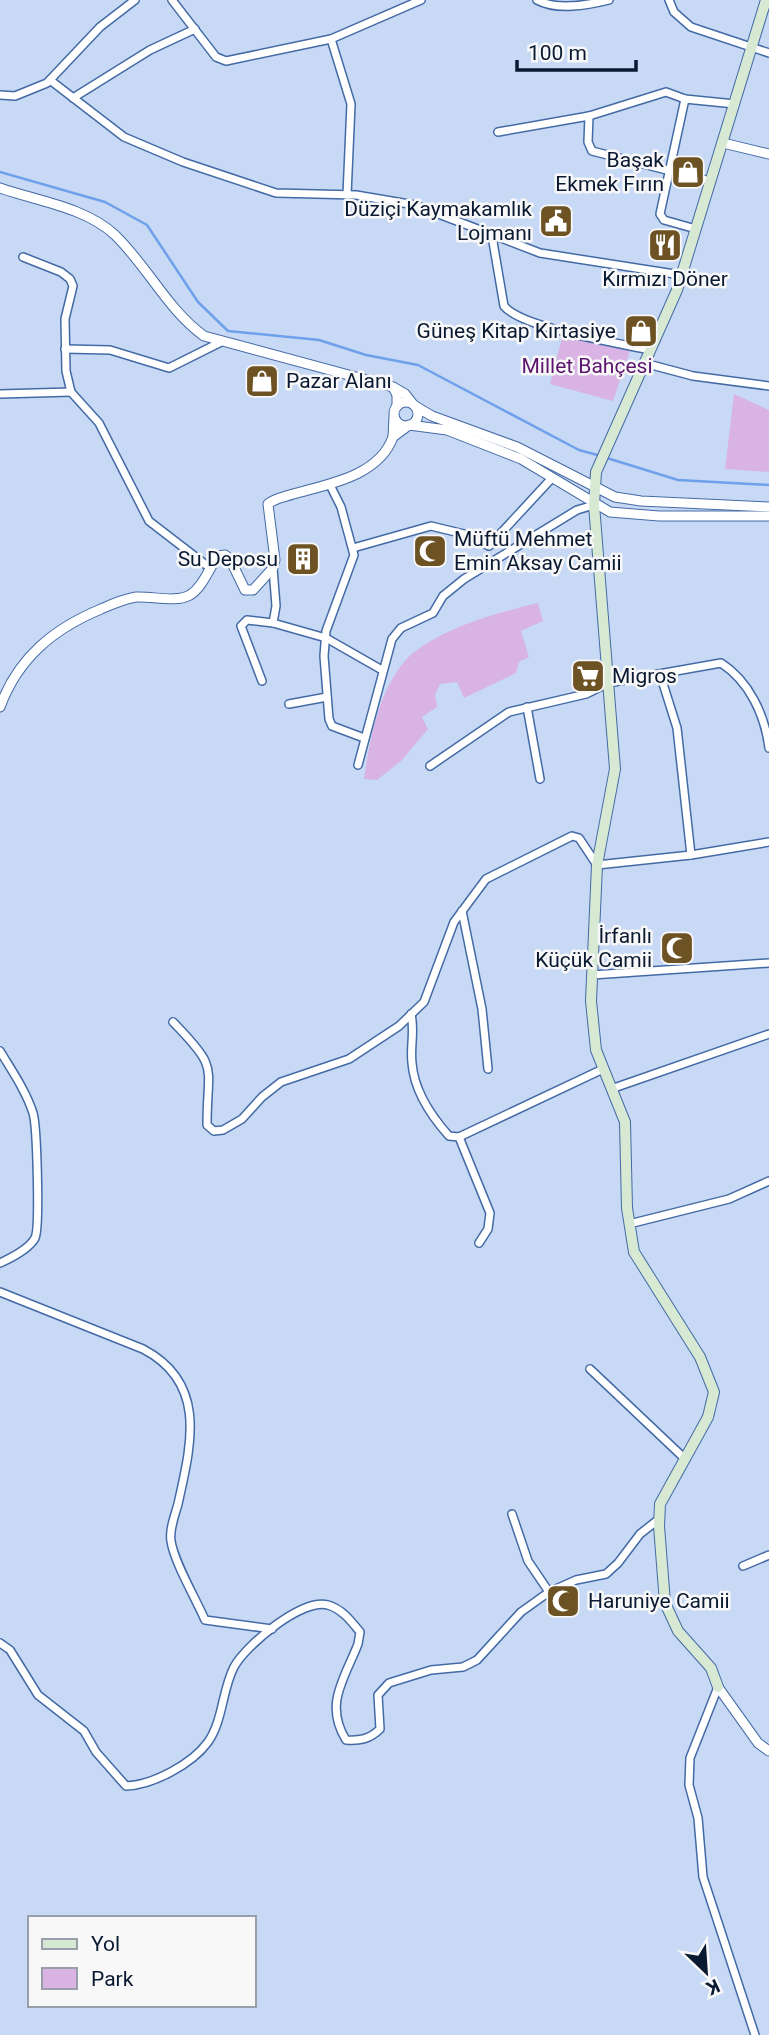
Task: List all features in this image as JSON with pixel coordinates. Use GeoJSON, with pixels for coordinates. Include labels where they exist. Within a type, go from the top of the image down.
{"type":"FeatureCollection","features":[{"type":"Feature","properties":{"kind":"main road"},"geometry":{"type":"LineString","coordinates":[[718,1687],[711,1668],[678,1632],[665,1603],[659,1519],[660,1504],[708,1417],[714,1392],[700,1357],[634,1252],[629,1224],[625,1122],[596,1050],[592,975],[597,865],[615,769],[594,505],[596,472],[681,275],[766,0]]}},
{"type":"Feature","properties":{"kind":"street"},"geometry":{"type":"LineString","coordinates":[[0,96],[15,96],[50,80],[100,27],[135,0]]}},
{"type":"Feature","properties":{"kind":"street"},"geometry":{"type":"LineString","coordinates":[[172,0],[216,57],[226,61],[331,39],[421,0]]}},
{"type":"Feature","properties":{"kind":"street"},"geometry":{"type":"LineString","coordinates":[[537,0],[546,5],[587,5],[610,0]]}},
{"type":"Feature","properties":{"kind":"street"},"geometry":{"type":"LineString","coordinates":[[669,0],[674,12],[691,27],[769,53]]}},
{"type":"Feature","properties":{"kind":"street"},"geometry":{"type":"LineString","coordinates":[[73,98],[150,50],[195,29]]}},
{"type":"Feature","properties":{"kind":"street"},"geometry":{"type":"LineString","coordinates":[[331,39],[351,104],[347,195]]}},
{"type":"Feature","properties":{"kind":"street"},"geometry":{"type":"LineString","coordinates":[[50,80],[124,137],[183,162],[276,193],[347,195],[415,205],[540,253],[681,275]]}},
{"type":"Feature","properties":{"kind":"street"},"geometry":{"type":"LineString","coordinates":[[498,132],[589,116],[666,92],[685,99],[735,104]]}},
{"type":"Feature","properties":{"kind":"street"},"geometry":{"type":"LineString","coordinates":[[685,99],[667,167],[660,214],[664,220],[696,229]]}},
{"type":"Feature","properties":{"kind":"street"},"geometry":{"type":"LineString","coordinates":[[589,116],[588,142],[592,151],[667,167],[710,181]]}},
{"type":"Feature","properties":{"kind":"street"},"geometry":{"type":"LineString","coordinates":[[723,143],[769,154]]}},
{"type":"Feature","properties":{"kind":"street"},"geometry":{"type":"LineString","coordinates":[[0,188],[56,205],[114,234],[186,323],[204,336],[393,387],[432,416],[517,447],[596,489],[641,501],[769,507]]}},
{"type":"Feature","properties":{"kind":"street"},"geometry":{"type":"LineString","coordinates":[[492,236],[504,306],[511,314],[535,323],[650,350]]}},
{"type":"Feature","properties":{"kind":"street"},"geometry":{"type":"LineString","coordinates":[[23,257],[61,272],[70,279],[73,286],[65,319],[65,349],[71,393],[99,423],[149,521],[210,568]]}},
{"type":"Feature","properties":{"kind":"street"},"geometry":{"type":"LineString","coordinates":[[65,349],[110,350],[169,368],[221,342]]}},
{"type":"Feature","properties":{"kind":"street"},"geometry":{"type":"LineString","coordinates":[[644,363],[693,376],[769,386]]}},
{"type":"Feature","properties":{"kind":"street"},"geometry":{"type":"LineString","coordinates":[[274,623],[275,560],[268,504],[330,485],[379,461],[387,453],[393,438],[397,395],[393,387]]}},
{"type":"Feature","properties":{"kind":"street"},"geometry":{"type":"LineString","coordinates":[[0,394],[71,393]]}},
{"type":"Feature","properties":{"kind":"street"},"geometry":{"type":"LineString","coordinates":[[397,406],[404,402],[413,404]]}},
{"type":"Feature","properties":{"kind":"street"},"geometry":{"type":"LineString","coordinates":[[393,438],[417,417],[413,404]]}},
{"type":"Feature","properties":{"kind":"street"},"geometry":{"type":"LineString","coordinates":[[394,417],[398,423],[447,430],[521,459],[594,505],[610,512],[659,516],[769,516]]}},
{"type":"Feature","properties":{"kind":"street"},"geometry":{"type":"LineString","coordinates":[[353,548],[431,526],[468,535],[489,545],[552,478]]}},
{"type":"Feature","properties":{"kind":"street"},"geometry":{"type":"LineString","coordinates":[[330,485],[341,506],[354,555],[326,638],[327,697],[332,726],[364,738]]}},
{"type":"Feature","properties":{"kind":"street"},"geometry":{"type":"LineString","coordinates":[[358,765],[391,639],[401,628],[432,613],[443,596],[464,579],[577,510],[594,505]]}},
{"type":"Feature","properties":{"kind":"street"},"geometry":{"type":"LineString","coordinates":[[0,707],[9,683],[26,658],[58,630],[132,598],[188,597],[198,588],[218,556],[225,555],[249,592],[273,568]]}},
{"type":"Feature","properties":{"kind":"street"},"geometry":{"type":"LineString","coordinates":[[262,681],[241,626],[247,620],[274,623],[326,638],[383,670]]}},
{"type":"Feature","properties":{"kind":"street"},"geometry":{"type":"LineString","coordinates":[[430,766],[509,712],[586,694],[608,683],[721,663],[739,675],[753,699],[767,734],[769,748]]}},
{"type":"Feature","properties":{"kind":"street"},"geometry":{"type":"LineString","coordinates":[[660,674],[677,729],[691,855]]}},
{"type":"Feature","properties":{"kind":"street"},"geometry":{"type":"LineString","coordinates":[[289,704],[327,697]]}},
{"type":"Feature","properties":{"kind":"street"},"geometry":{"type":"LineString","coordinates":[[527,707],[540,779]]}},
{"type":"Feature","properties":{"kind":"street"},"geometry":{"type":"LineString","coordinates":[[173,1022],[196,1045],[210,1066],[207,1125],[214,1131],[223,1130],[242,1119],[262,1097],[281,1082],[349,1059],[424,1002],[454,922],[486,879],[572,836],[579,838],[597,865],[768,844]]}},
{"type":"Feature","properties":{"kind":"street"},"geometry":{"type":"LineString","coordinates":[[462,911],[482,1009],[488,1069]]}},
{"type":"Feature","properties":{"kind":"street"},"geometry":{"type":"LineString","coordinates":[[592,975],[769,963]]}},
{"type":"Feature","properties":{"kind":"street"},"geometry":{"type":"LineString","coordinates":[[411,1014],[415,1032],[412,1064],[427,1108],[449,1136],[459,1137],[603,1069]]}},
{"type":"Feature","properties":{"kind":"street"},"geometry":{"type":"LineString","coordinates":[[611,1089],[769,1034]]}},
{"type":"Feature","properties":{"kind":"street"},"geometry":{"type":"LineString","coordinates":[[0,1051],[27,1094],[35,1117],[39,1212],[38,1230],[33,1242],[0,1263]]}},
{"type":"Feature","properties":{"kind":"street"},"geometry":{"type":"LineString","coordinates":[[459,1137],[490,1213],[488,1229],[479,1242]]}},
{"type":"Feature","properties":{"kind":"street"},"geometry":{"type":"LineString","coordinates":[[629,1224],[729,1199],[769,1181]]}},
{"type":"Feature","properties":{"kind":"street"},"geometry":{"type":"LineString","coordinates":[[0,1293],[143,1349],[161,1358],[173,1372],[188,1399],[193,1424],[171,1541],[205,1620],[272,1629]]}},
{"type":"Feature","properties":{"kind":"street"},"geometry":{"type":"LineString","coordinates":[[590,1369],[684,1457]]}},
{"type":"Feature","properties":{"kind":"street"},"geometry":{"type":"LineString","coordinates":[[512,1514],[528,1561],[549,1592]]}},
{"type":"Feature","properties":{"kind":"street"},"geometry":{"type":"LineString","coordinates":[[0,1643],[10,1650],[38,1695],[84,1731],[96,1752],[126,1786],[137,1786],[194,1759],[214,1733],[224,1692],[236,1663],[290,1615],[309,1606],[325,1604],[338,1609],[360,1632],[334,1710],[337,1725],[346,1740],[358,1741],[373,1736],[380,1729],[378,1695],[389,1683],[431,1670],[463,1667],[477,1660],[521,1612],[549,1592],[576,1580],[606,1574],[640,1534],[659,1519]]}},
{"type":"Feature","properties":{"kind":"street"},"geometry":{"type":"LineString","coordinates":[[743,1566],[769,1555]]}},
{"type":"Feature","properties":{"kind":"street"},"geometry":{"type":"LineString","coordinates":[[718,1687],[758,1743],[769,1751]]}},
{"type":"Feature","properties":{"kind":"street"},"geometry":{"type":"LineString","coordinates":[[718,1687],[690,1758],[689,1785],[698,1818],[703,1877],[755,2035]]}},
{"type":"Feature","properties":{"kind":"green space","name":"Millet Bahçesi"},"geometry":{"type":"Polygon","coordinates":[[[563,334],[631,348],[613,401],[550,384],[563,334]]]}},
{"type":"Feature","properties":{"kind":"green space"},"geometry":{"type":"Polygon","coordinates":[[[734,394],[769,410],[769,472],[725,469],[734,394]]]}},
{"type":"Feature","properties":{"kind":"green space"},"geometry":{"type":"Polygon","coordinates":[[[538,603],[543,621],[521,631],[529,657],[519,662],[516,673],[464,698],[457,682],[440,684],[435,695],[437,707],[422,717],[428,729],[402,760],[377,780],[364,779],[372,733],[382,702],[395,674],[404,662],[416,651],[448,632],[486,617],[538,603]]]}},
{"type":"Feature","properties":{"kind":"waterway"},"geometry":{"type":"LineString","coordinates":[[0,172],[105,202],[147,225],[198,302],[228,331],[319,340],[366,355],[418,365],[579,450],[601,456]]}},
{"type":"Feature","properties":{"kind":"waterway"},"geometry":{"type":"LineString","coordinates":[[607,458],[678,480],[769,485]]}},
{"type":"Feature","properties":{"kind":"place","name":"Başak Ekmek Fırın"},"geometry":{"type":"Point","coordinates":[688,172]}},
{"type":"Feature","properties":{"kind":"place","name":"Düziçi Kaymakamlık Lojmanı"},"geometry":{"type":"Point","coordinates":[556,221]}},
{"type":"Feature","properties":{"kind":"place","name":"Kırmızı Döner"},"geometry":{"type":"Point","coordinates":[665,245]}},
{"type":"Feature","properties":{"kind":"place","name":"Güneş Kitap Kırtasiye"},"geometry":{"type":"Point","coordinates":[641,331]}},
{"type":"Feature","properties":{"kind":"place","name":"Pazar Alanı"},"geometry":{"type":"Point","coordinates":[262,381]}},
{"type":"Feature","properties":{"kind":"place","name":"Müftü Mehmet Emin Aksay Camii"},"geometry":{"type":"Point","coordinates":[430,551]}},
{"type":"Feature","properties":{"kind":"place","name":"Su Deposu"},"geometry":{"type":"Point","coordinates":[303,559]}},
{"type":"Feature","properties":{"kind":"place","name":"Migros"},"geometry":{"type":"Point","coordinates":[588,676]}},
{"type":"Feature","properties":{"kind":"place","name":"İrfanlı Küçük Camii"},"geometry":{"type":"Point","coordinates":[677,948]}},
{"type":"Feature","properties":{"kind":"place","name":"Haruniye Camii"},"geometry":{"type":"Point","coordinates":[563,1601]}}]}
